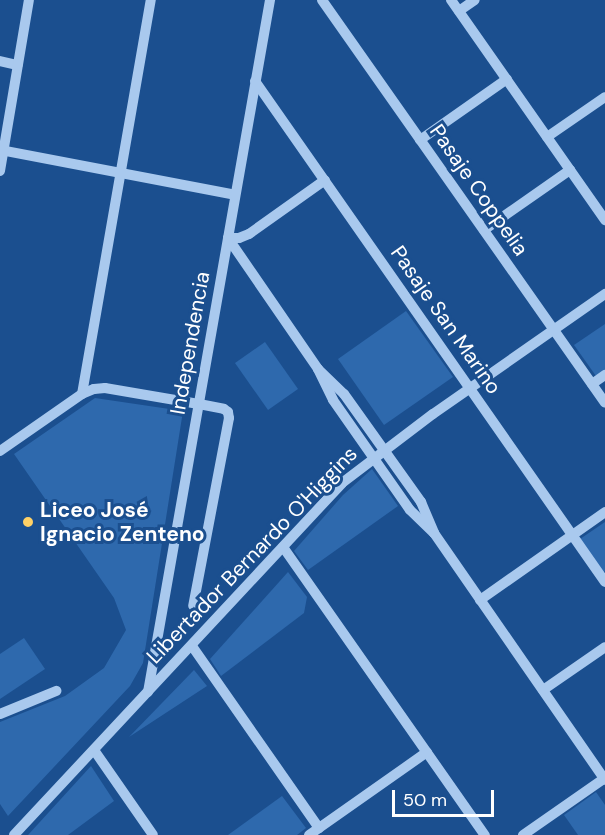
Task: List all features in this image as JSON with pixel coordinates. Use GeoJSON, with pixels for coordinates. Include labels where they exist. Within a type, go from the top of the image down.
{"type":"FeatureCollection","features":[{"type":"Feature","properties":{"kind":"street"},"geometry":{"type":"LineString","coordinates":[[0,171],[29,0]]}},
{"type":"Feature","properties":{"kind":"street"},"geometry":{"type":"LineString","coordinates":[[82,394],[151,0]]}},
{"type":"Feature","properties":{"kind":"street","name":"Independencia"},"geometry":{"type":"LineString","coordinates":[[148,692],[270,0]]}},
{"type":"Feature","properties":{"kind":"street","name":"Pasaje Coppelia"},"geometry":{"type":"LineString","coordinates":[[322,0],[605,403]]}},
{"type":"Feature","properties":{"kind":"street"},"geometry":{"type":"LineString","coordinates":[[451,0],[605,220]]}},
{"type":"Feature","properties":{"kind":"street"},"geometry":{"type":"LineString","coordinates":[[459,11],[475,0]]}},
{"type":"Feature","properties":{"kind":"street"},"geometry":{"type":"LineString","coordinates":[[0,61],[18,64]]}},
{"type":"Feature","properties":{"kind":"street"},"geometry":{"type":"LineString","coordinates":[[420,140],[507,80]]}},
{"type":"Feature","properties":{"kind":"street","name":"Pasaje San Marino"},"geometry":{"type":"LineString","coordinates":[[255,81],[605,582]]}},
{"type":"Feature","properties":{"kind":"street"},"geometry":{"type":"LineString","coordinates":[[547,137],[605,97]]}},
{"type":"Feature","properties":{"kind":"street"},"geometry":{"type":"LineString","coordinates":[[2,150],[235,195]]}},
{"type":"Feature","properties":{"kind":"street"},"geometry":{"type":"LineString","coordinates":[[484,230],[570,170]]}},
{"type":"Feature","properties":{"kind":"street"},"geometry":{"type":"LineString","coordinates":[[228,238],[239,238],[249,234],[325,180]]}},
{"type":"Feature","properties":{"kind":"street"},"geometry":{"type":"LineString","coordinates":[[228,238],[318,369],[344,394],[421,502],[434,533],[605,778],[523,835]]}},
{"type":"Feature","properties":{"kind":"street","name":"Libertador Bernardo O'Higgins"},"geometry":{"type":"LineString","coordinates":[[14,835],[342,483],[383,449],[469,387],[605,294]]}},
{"type":"Feature","properties":{"kind":"street"},"geometry":{"type":"LineString","coordinates":[[318,369],[328,393],[416,518],[434,533]]}},
{"type":"Feature","properties":{"kind":"street"},"geometry":{"type":"LineString","coordinates":[[592,384],[605,375]]}},
{"type":"Feature","properties":{"kind":"street"},"geometry":{"type":"LineString","coordinates":[[0,451],[82,394],[105,388],[224,409],[229,418],[193,606]]}},
{"type":"Feature","properties":{"kind":"street"},"geometry":{"type":"LineString","coordinates":[[480,600],[605,512]]}},
{"type":"Feature","properties":{"kind":"street"},"geometry":{"type":"LineString","coordinates":[[283,547],[485,835]]}},
{"type":"Feature","properties":{"kind":"street"},"geometry":{"type":"LineString","coordinates":[[192,646],[314,832],[427,752]]}},
{"type":"Feature","properties":{"kind":"street"},"geometry":{"type":"LineString","coordinates":[[543,690],[605,647]]}},
{"type":"Feature","properties":{"kind":"street"},"geometry":{"type":"LineString","coordinates":[[0,714],[56,691]]}},
{"type":"Feature","properties":{"kind":"street"},"geometry":{"type":"LineString","coordinates":[[94,750],[153,835]]}},
{"type":"Feature","properties":{"kind":"shaded area"},"geometry":{"type":"Polygon","coordinates":[[[406,311],[453,377],[384,425],[338,359],[406,311]]]}},
{"type":"Feature","properties":{"kind":"shaded area"},"geometry":{"type":"Polygon","coordinates":[[[605,324],[605,370],[596,376],[574,345],[605,324]]]}},
{"type":"Feature","properties":{"kind":"shaded area"},"geometry":{"type":"Polygon","coordinates":[[[265,342],[298,389],[268,410],[235,363],[265,342]]]}},
{"type":"Feature","properties":{"kind":"shaded area"},"geometry":{"type":"Polygon","coordinates":[[[95,398],[183,411],[143,663],[130,686],[8,816],[0,804],[0,722],[65,696],[104,668],[126,630],[114,598],[14,454],[95,398]]]}},
{"type":"Feature","properties":{"kind":"shaded area"},"geometry":{"type":"Polygon","coordinates":[[[372,469],[398,506],[308,570],[294,551],[343,495],[372,469]]]}},
{"type":"Feature","properties":{"kind":"shaded area"},"geometry":{"type":"Polygon","coordinates":[[[605,522],[605,571],[603,573],[580,539],[605,522]]]}},
{"type":"Feature","properties":{"kind":"shaded area"},"geometry":{"type":"Polygon","coordinates":[[[288,572],[307,597],[304,613],[221,676],[210,659],[288,572]]]}},
{"type":"Feature","properties":{"kind":"shaded area"},"geometry":{"type":"Polygon","coordinates":[[[24,638],[45,669],[0,699],[0,654],[24,638]]]}},
{"type":"Feature","properties":{"kind":"shaded area"},"geometry":{"type":"Polygon","coordinates":[[[194,670],[207,686],[129,737],[194,670]]]}},
{"type":"Feature","properties":{"kind":"shaded area"},"geometry":{"type":"Polygon","coordinates":[[[91,766],[114,801],[68,835],[28,835],[91,766]]]}},
{"type":"Feature","properties":{"kind":"shaded area"},"geometry":{"type":"Polygon","coordinates":[[[596,792],[605,805],[605,835],[578,835],[564,815],[596,792]]]}},
{"type":"Feature","properties":{"kind":"shaded area"},"geometry":{"type":"Polygon","coordinates":[[[282,796],[306,828],[297,835],[228,835],[282,796]]]}},
{"type":"Feature","properties":{"kind":"place","name":"Liceo José Ignacio Zenteno"},"geometry":{"type":"Point","coordinates":[28,522]}}]}
